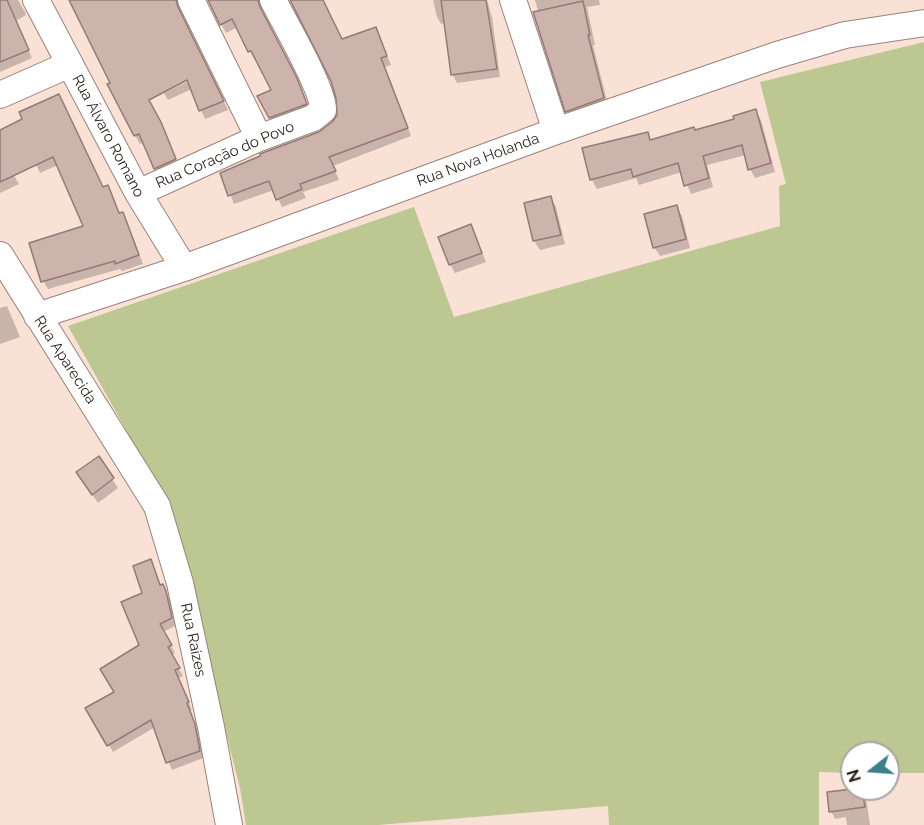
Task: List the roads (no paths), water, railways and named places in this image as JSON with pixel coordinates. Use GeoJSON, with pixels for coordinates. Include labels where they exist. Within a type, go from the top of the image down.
{"type":"FeatureCollection","features":[{"type":"Feature","properties":{"kind":"street","name":"Rua Álvaro Romano"},"geometry":{"type":"LineString","coordinates":[[36,0],[138,193],[184,268]]}},
{"type":"Feature","properties":{"kind":"street"},"geometry":{"type":"LineString","coordinates":[[191,0],[259,138]]}},
{"type":"Feature","properties":{"kind":"street","name":"Rua Coração do Povo"},"geometry":{"type":"LineString","coordinates":[[138,193],[259,138],[313,118],[323,110],[321,98],[273,0]]}},
{"type":"Feature","properties":{"kind":"street"},"geometry":{"type":"LineString","coordinates":[[513,0],[556,131]]}},
{"type":"Feature","properties":{"kind":"street","name":"Rua Nova Holanda"},"geometry":{"type":"LineString","coordinates":[[38,316],[184,268],[556,131],[777,55],[845,35],[924,23]]}},
{"type":"Feature","properties":{"kind":"street"},"geometry":{"type":"LineString","coordinates":[[0,95],[70,64]]}},
{"type":"Feature","properties":{"kind":"street","name":"Rua Aparecida"},"geometry":{"type":"LineString","coordinates":[[0,255],[132,463]]}},
{"type":"Feature","properties":{"kind":"street","name":"Rua Raizes"},"geometry":{"type":"LineString","coordinates":[[132,463],[157,506],[180,583],[211,727],[229,825]]}}]}
